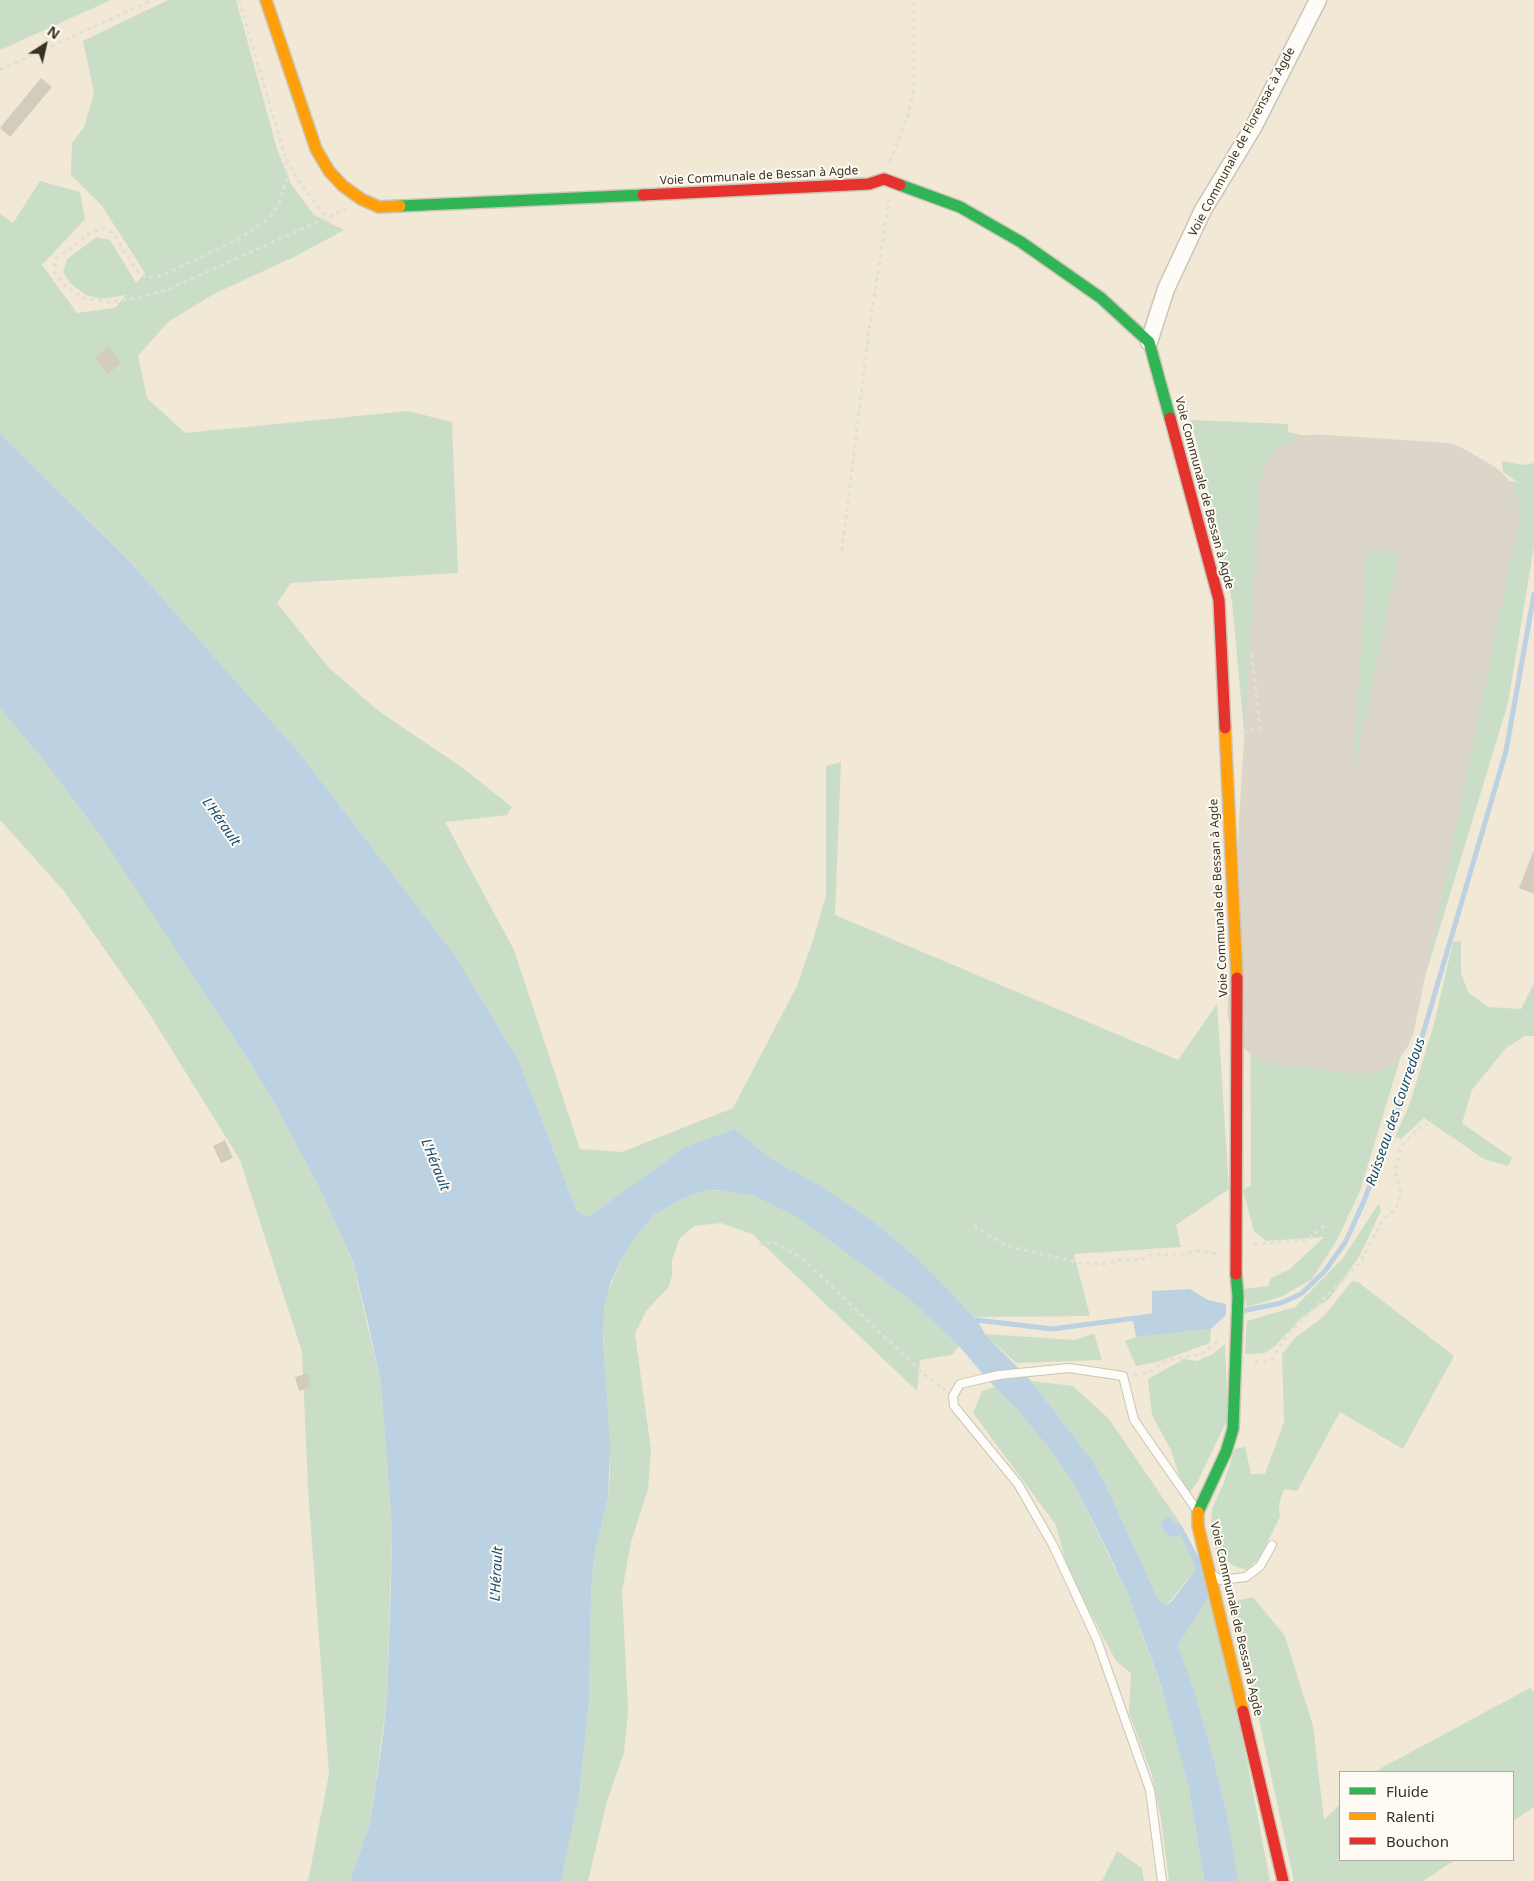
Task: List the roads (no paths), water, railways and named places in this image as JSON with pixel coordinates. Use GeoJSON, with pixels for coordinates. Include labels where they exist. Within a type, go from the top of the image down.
{"type":"FeatureCollection","features":[{"type":"Feature","properties":{"kind":"street","name":"Voie Communale de Bessan à Agde"},"geometry":{"type":"LineString","coordinates":[[266,0],[316,148],[329,171],[361,199],[379,207],[869,184],[888,180],[960,207],[1021,242],[1101,298],[1149,342],[1218,600],[1238,996],[1235,1244],[1238,1296],[1233,1429],[1226,1452],[1198,1511],[1198,1526],[1274,1835],[1283,1881]]}},
{"type":"Feature","properties":{"kind":"street","name":"Voie Communale de Florensac à Agde"},"geometry":{"type":"LineString","coordinates":[[1149,342],[1166,289],[1203,210],[1254,126],[1318,0]]}},
{"type":"Feature","properties":{"kind":"lane"},"geometry":{"type":"LineString","coordinates":[[1162,1881],[1150,1790],[1097,1640],[1053,1546],[1018,1484],[954,1406],[953,1396],[960,1384],[998,1375],[1070,1368],[1123,1376],[1134,1420],[1198,1511]]}},
{"type":"Feature","properties":{"kind":"lane"},"geometry":{"type":"LineString","coordinates":[[1209,1571],[1220,1580],[1246,1577],[1260,1566],[1272,1545]]}},
{"type":"Feature","properties":{"kind":"water","name":"L'Hérault"},"geometry":{"type":"Polygon","coordinates":[[[0,433],[131,563],[297,750],[454,954],[519,1061],[577,1211],[588,1217],[685,1147],[735,1129],[768,1157],[818,1184],[877,1224],[920,1261],[977,1320],[985,1334],[1031,1381],[1092,1460],[1105,1483],[1158,1599],[1166,1606],[1172,1601],[1196,1569],[1181,1535],[1172,1537],[1163,1532],[1161,1524],[1167,1516],[1182,1526],[1208,1575],[1211,1594],[1178,1645],[1197,1700],[1214,1760],[1228,1820],[1238,1881],[1204,1881],[1188,1785],[1162,1688],[1128,1595],[1110,1556],[1075,1486],[1050,1449],[1017,1409],[987,1379],[959,1346],[909,1299],[797,1217],[754,1196],[717,1190],[704,1191],[681,1199],[654,1215],[632,1242],[622,1258],[611,1282],[604,1306],[603,1336],[610,1445],[608,1498],[594,1556],[591,1595],[589,1702],[579,1797],[561,1881],[350,1881],[370,1823],[382,1743],[387,1699],[391,1584],[392,1529],[381,1384],[368,1323],[353,1262],[318,1185],[267,1090],[102,838],[41,757],[0,709],[0,433]]]}},
{"type":"Feature","properties":{"kind":"water"},"geometry":{"type":"Polygon","coordinates":[[[1190,1289],[1208,1300],[1226,1304],[1226,1315],[1211,1329],[1136,1337],[1133,1320],[1152,1318],[1152,1291],[1190,1289]]]}},
{"type":"Feature","properties":{"kind":"waterway","name":"Ruisseau des Courredous"},"geometry":{"type":"LineString","coordinates":[[1242,1311],[1281,1303],[1301,1294],[1325,1271],[1346,1241],[1364,1201],[1412,1071],[1506,751],[1534,594]]}},
{"type":"Feature","properties":{"kind":"waterway","name":"Ruisseau des Courredous"},"geometry":{"type":"LineString","coordinates":[[977,1320],[1052,1329],[1159,1315]]}}]}
